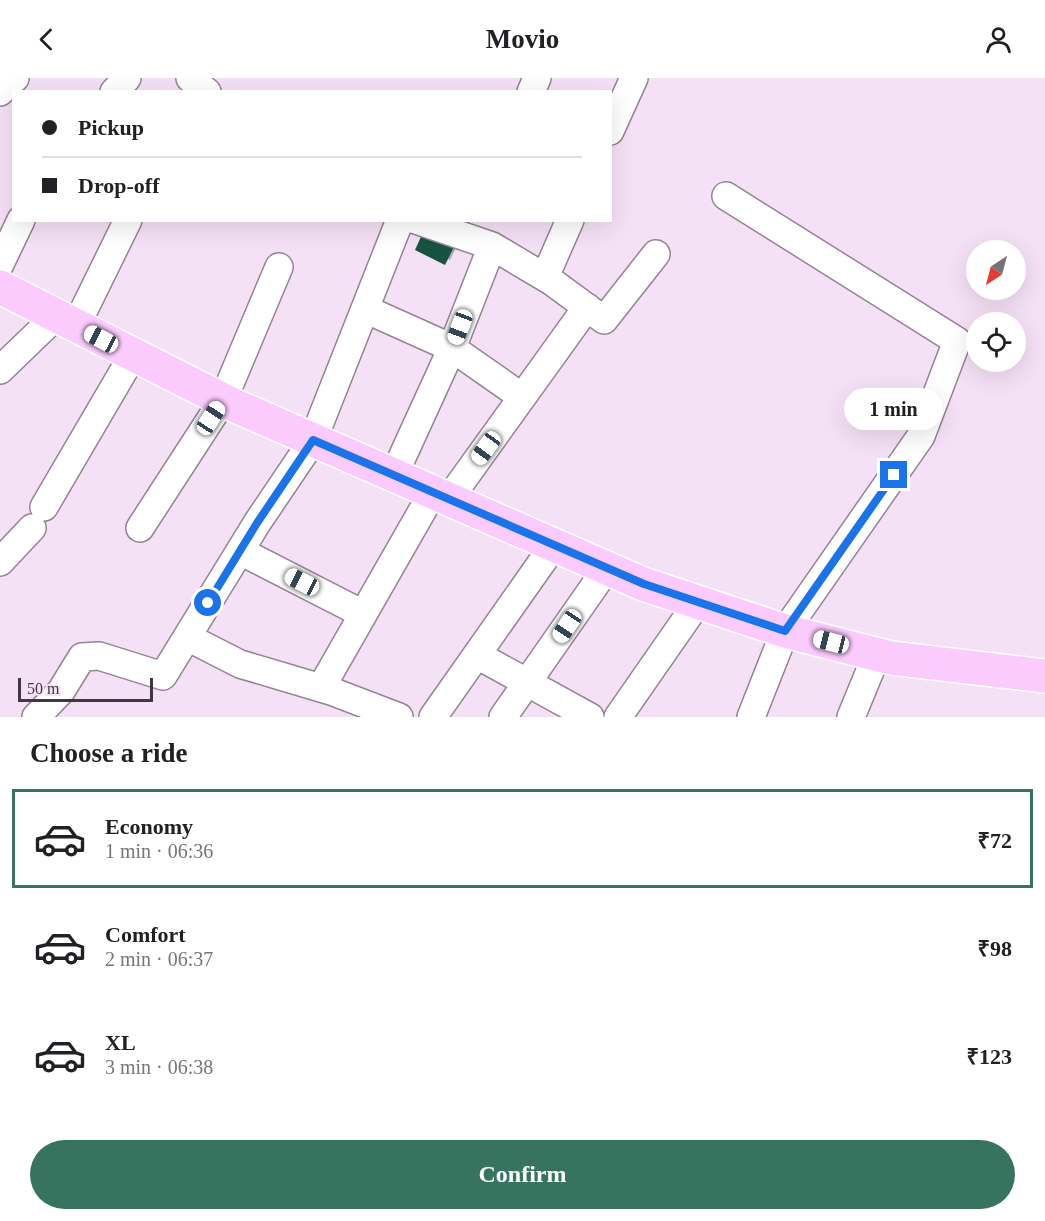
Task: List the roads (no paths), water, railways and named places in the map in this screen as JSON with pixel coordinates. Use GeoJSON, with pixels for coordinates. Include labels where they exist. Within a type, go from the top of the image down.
{"type":"FeatureCollection","features":[{"type":"Feature","properties":{"kind":"main road"},"geometry":{"type":"LineString","coordinates":[[0,287],[223,400],[644,584],[785,631],[891,658],[1045,676]]}},
{"type":"Feature","properties":{"kind":"street"},"geometry":{"type":"LineString","coordinates":[[0,92],[15,78]]}},
{"type":"Feature","properties":{"kind":"street"},"geometry":{"type":"LineString","coordinates":[[116,90],[127,78]]}},
{"type":"Feature","properties":{"kind":"street"},"geometry":{"type":"LineString","coordinates":[[190,78],[205,90]]}},
{"type":"Feature","properties":{"kind":"street"},"geometry":{"type":"LineString","coordinates":[[612,127],[634,78]]}},
{"type":"Feature","properties":{"kind":"street"},"geometry":{"type":"LineString","coordinates":[[726,196],[957,341],[921,436],[785,631],[751,717]]}},
{"type":"Feature","properties":{"kind":"street"},"geometry":{"type":"LineString","coordinates":[[0,264],[20,222]]}},
{"type":"Feature","properties":{"kind":"street"},"geometry":{"type":"LineString","coordinates":[[0,370],[66,321],[127,222]]}},
{"type":"Feature","properties":{"kind":"street"},"geometry":{"type":"LineString","coordinates":[[36,717],[61,691],[82,657],[99,656],[164,676],[240,551],[313,440],[399,222]]}},
{"type":"Feature","properties":{"kind":"street"},"geometry":{"type":"LineString","coordinates":[[427,222],[466,229],[545,277],[604,320],[656,254]]}},
{"type":"Feature","properties":{"kind":"street"},"geometry":{"type":"LineString","coordinates":[[545,277],[569,222]]}},
{"type":"Feature","properties":{"kind":"street"},"geometry":{"type":"LineString","coordinates":[[394,475],[452,348],[492,246]]}},
{"type":"Feature","properties":{"kind":"street"},"geometry":{"type":"LineString","coordinates":[[140,528],[223,400],[279,267]]}},
{"type":"Feature","properties":{"kind":"street"},"geometry":{"type":"LineString","coordinates":[[321,688],[363,614],[441,495],[522,397],[587,307]]}},
{"type":"Feature","properties":{"kind":"street"},"geometry":{"type":"LineString","coordinates":[[365,309],[452,348],[522,397]]}},
{"type":"Feature","properties":{"kind":"street"},"geometry":{"type":"LineString","coordinates":[[0,562],[38,517],[133,355]]}},
{"type":"Feature","properties":{"kind":"street"},"geometry":{"type":"LineString","coordinates":[[433,717],[554,545]]}},
{"type":"Feature","properties":{"kind":"street"},"geometry":{"type":"LineString","coordinates":[[240,551],[363,614]]}},
{"type":"Feature","properties":{"kind":"street"},"geometry":{"type":"LineString","coordinates":[[503,717],[607,568]]}},
{"type":"Feature","properties":{"kind":"street"},"geometry":{"type":"LineString","coordinates":[[618,717],[698,602]]}},
{"type":"Feature","properties":{"kind":"street"},"geometry":{"type":"LineString","coordinates":[[188,637],[240,664],[321,688],[399,717]]}},
{"type":"Feature","properties":{"kind":"street"},"geometry":{"type":"LineString","coordinates":[[851,717],[877,654]]}},
{"type":"Feature","properties":{"kind":"street"},"geometry":{"type":"LineString","coordinates":[[477,655],[590,717]]}}]}
